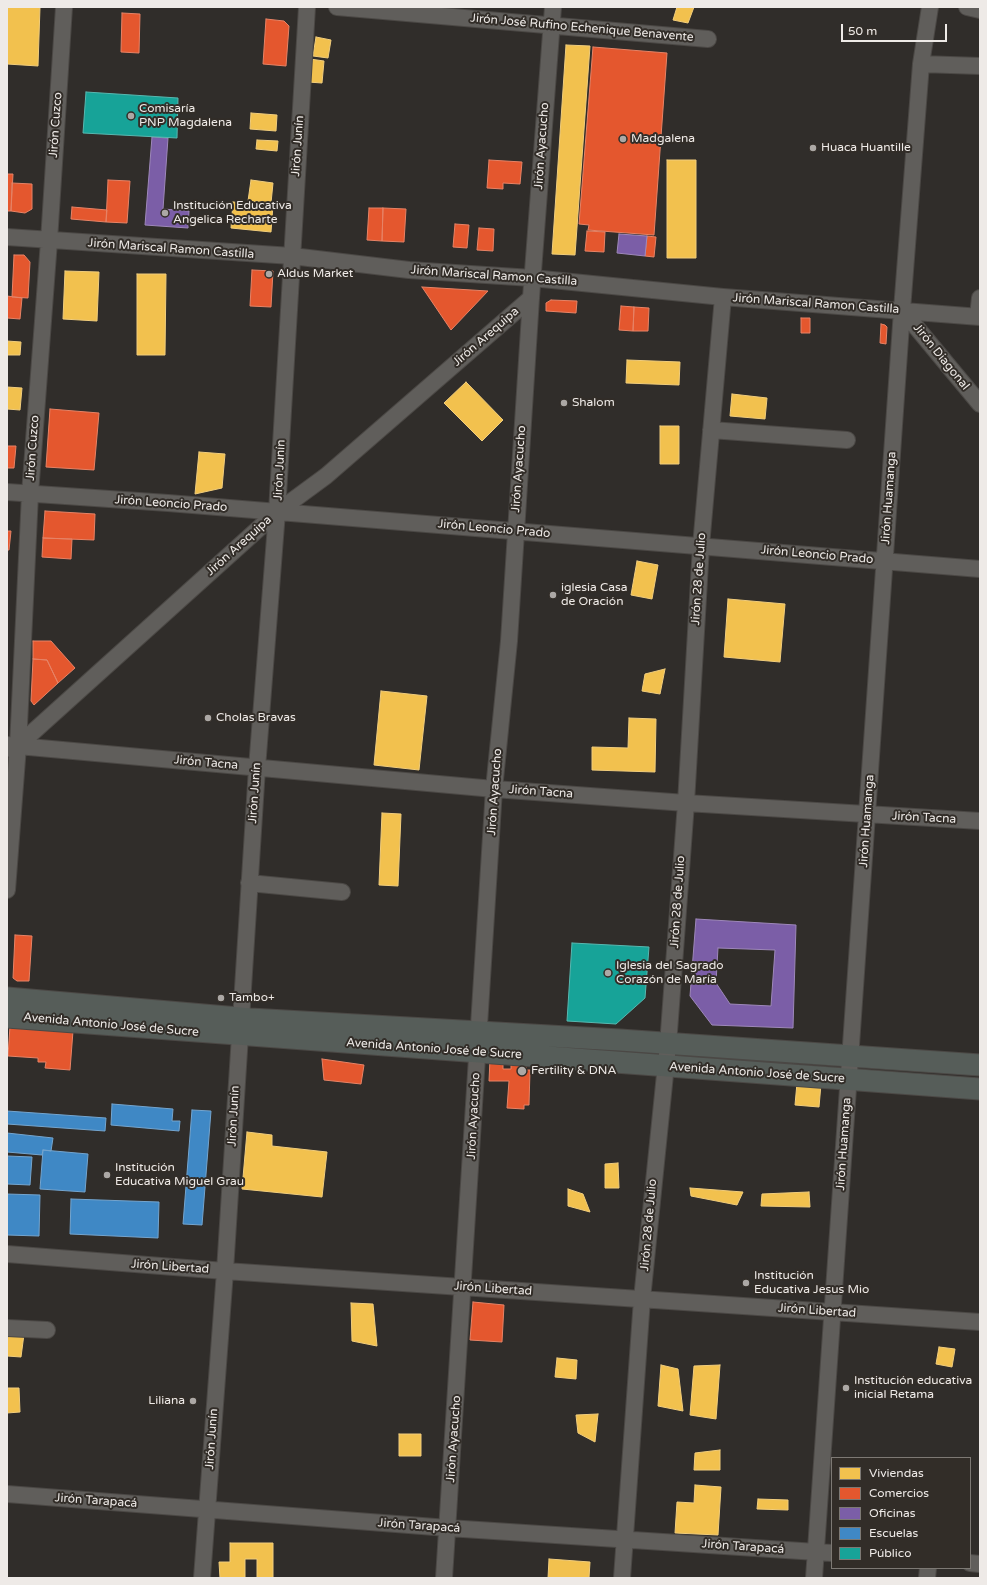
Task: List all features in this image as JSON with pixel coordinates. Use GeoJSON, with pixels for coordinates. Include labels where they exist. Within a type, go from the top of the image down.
{"type":"FeatureCollection","features":[{"type":"Feature","properties":{"kind":"main road","name":"Avenida Antonio José de Sucre"},"geometry":{"type":"LineString","coordinates":[[7,998],[239,1026],[478,1052],[980,1089]]}},
{"type":"Feature","properties":{"kind":"main road","name":"Avenida Antonio José de Sucre"},"geometry":{"type":"LineString","coordinates":[[7,1017],[239,1026],[479,1032],[980,1065]]}},
{"type":"Feature","properties":{"kind":"street","name":"Jirón Cuzco"},"geometry":{"type":"LineString","coordinates":[[7,890],[10,748],[49,241],[64,7]]}},
{"type":"Feature","properties":{"kind":"street","name":"Jirón Junín"},"geometry":{"type":"LineString","coordinates":[[202,1578],[225,1271],[239,1026],[257,768],[277,512],[307,7]]}},
{"type":"Feature","properties":{"kind":"street","name":"Jirón José Rufino Echenique Benavente"},"geometry":{"type":"LineString","coordinates":[[336,7],[708,39]]}},
{"type":"Feature","properties":{"kind":"street","name":"Jirón Ayacucho"},"geometry":{"type":"LineString","coordinates":[[444,1578],[494,789],[509,641],[532,278],[553,7]]}},
{"type":"Feature","properties":{"kind":"street","name":"Jirón Huamanga"},"geometry":{"type":"LineString","coordinates":[[814,1578],[902,310],[921,64],[930,7]]}},
{"type":"Feature","properties":{"kind":"street"},"geometry":{"type":"LineString","coordinates":[[967,7],[980,10]]}},
{"type":"Feature","properties":{"kind":"street"},"geometry":{"type":"LineString","coordinates":[[921,64],[980,66]]}},
{"type":"Feature","properties":{"kind":"street","name":"Jirón Mariscal Ramon Castilla"},"geometry":{"type":"LineString","coordinates":[[7,237],[292,256],[410,270],[532,278],[722,297],[979,317]]}},
{"type":"Feature","properties":{"kind":"street","name":"Jirón 28 de Julio"},"geometry":{"type":"LineString","coordinates":[[622,1578],[642,1299],[668,1044],[686,803],[701,546],[722,297]]}},
{"type":"Feature","properties":{"kind":"street","name":"Jirón Arequipa"},"geometry":{"type":"LineString","coordinates":[[10,748],[277,512],[326,476],[531,298]]}},
{"type":"Feature","properties":{"kind":"street"},"geometry":{"type":"LineString","coordinates":[[979,317],[980,298]]}},
{"type":"Feature","properties":{"kind":"street","name":"Jirón Diagonal"},"geometry":{"type":"LineString","coordinates":[[902,310],[980,404]]}},
{"type":"Feature","properties":{"kind":"street"},"geometry":{"type":"LineString","coordinates":[[711,430],[847,440]]}},
{"type":"Feature","properties":{"kind":"street","name":"Jirón Leoncio Prado"},"geometry":{"type":"LineString","coordinates":[[7,492],[277,512],[980,569]]}},
{"type":"Feature","properties":{"kind":"street","name":"Jirón Tacna"},"geometry":{"type":"LineString","coordinates":[[10,748],[494,789],[686,803],[980,821]]}},
{"type":"Feature","properties":{"kind":"street"},"geometry":{"type":"LineString","coordinates":[[249,883],[342,892]]}},
{"type":"Feature","properties":{"kind":"street","name":"Jirón Libertad"},"geometry":{"type":"LineString","coordinates":[[7,1254],[225,1271],[980,1322]]}},
{"type":"Feature","properties":{"kind":"street"},"geometry":{"type":"LineString","coordinates":[[7,1328],[47,1330]]}},
{"type":"Feature","properties":{"kind":"street","name":"Jirón Tarapacá"},"geometry":{"type":"LineString","coordinates":[[7,1494],[448,1528],[831,1553]]}},
{"type":"Feature","properties":{"kind":"building: Viviendas"},"geometry":{"type":"Polygon","coordinates":[[[7,7],[40,7],[38,66],[7,64],[7,7]]]}},
{"type":"Feature","properties":{"kind":"building: Viviendas"},"geometry":{"type":"Polygon","coordinates":[[[677,7],[694,7],[688,23],[673,20],[677,7]]]}},
{"type":"Feature","properties":{"kind":"building: Viviendas"},"geometry":{"type":"Polygon","coordinates":[[[316,37],[331,40],[328,58],[313,56],[316,37]]]}},
{"type":"Feature","properties":{"kind":"building: Viviendas"},"geometry":{"type":"Polygon","coordinates":[[[566,45],[590,46],[575,255],[552,254],[566,45]]]}},
{"type":"Feature","properties":{"kind":"building: Viviendas"},"geometry":{"type":"Polygon","coordinates":[[[310,59],[324,61],[322,83],[308,82],[310,59]]]}},
{"type":"Feature","properties":{"kind":"building: Viviendas"},"geometry":{"type":"Polygon","coordinates":[[[251,113],[277,115],[276,131],[250,129],[251,113]]]}},
{"type":"Feature","properties":{"kind":"building: Viviendas"},"geometry":{"type":"Polygon","coordinates":[[[257,140],[278,141],[277,151],[256,149],[257,140]]]}},
{"type":"Feature","properties":{"kind":"building: Viviendas"},"geometry":{"type":"Polygon","coordinates":[[[667,160],[696,160],[696,258],[667,258],[667,160]]]}},
{"type":"Feature","properties":{"kind":"building: Viviendas"},"geometry":{"type":"Polygon","coordinates":[[[251,180],[273,183],[271,203],[248,201],[251,180]]]}},
{"type":"Feature","properties":{"kind":"building: Viviendas"},"geometry":{"type":"Polygon","coordinates":[[[233,202],[273,205],[271,232],[231,228],[233,202]]]}},
{"type":"Feature","properties":{"kind":"building: Viviendas"},"geometry":{"type":"Polygon","coordinates":[[[65,271],[99,272],[97,321],[63,319],[65,271]]]}},
{"type":"Feature","properties":{"kind":"building: Viviendas"},"geometry":{"type":"Polygon","coordinates":[[[137,274],[166,274],[165,355],[137,355],[137,274]]]}},
{"type":"Feature","properties":{"kind":"building: Viviendas"},"geometry":{"type":"Polygon","coordinates":[[[7,341],[21,342],[20,355],[7,355],[7,341]]]}},
{"type":"Feature","properties":{"kind":"building: Viviendas"},"geometry":{"type":"Polygon","coordinates":[[[627,360],[680,362],[679,385],[626,383],[627,360]]]}},
{"type":"Feature","properties":{"kind":"building: Viviendas"},"geometry":{"type":"Polygon","coordinates":[[[466,382],[503,420],[482,441],[444,403],[466,382]]]}},
{"type":"Feature","properties":{"kind":"building: Viviendas"},"geometry":{"type":"Polygon","coordinates":[[[7,387],[22,388],[20,410],[7,409],[7,387]]]}},
{"type":"Feature","properties":{"kind":"building: Viviendas"},"geometry":{"type":"Polygon","coordinates":[[[732,394],[767,398],[765,419],[730,416],[732,394]]]}},
{"type":"Feature","properties":{"kind":"building: Viviendas"},"geometry":{"type":"Polygon","coordinates":[[[660,426],[679,426],[679,464],[660,464],[660,426]]]}},
{"type":"Feature","properties":{"kind":"building: Viviendas"},"geometry":{"type":"Polygon","coordinates":[[[199,452],[225,454],[222,488],[195,494],[199,452]]]}},
{"type":"Feature","properties":{"kind":"building: Viviendas"},"geometry":{"type":"Polygon","coordinates":[[[637,561],[658,565],[652,599],[631,595],[637,561]]]}},
{"type":"Feature","properties":{"kind":"building: Viviendas"},"geometry":{"type":"Polygon","coordinates":[[[728,599],[785,604],[780,662],[724,657],[728,599]]]}},
{"type":"Feature","properties":{"kind":"building: Viviendas"},"geometry":{"type":"Polygon","coordinates":[[[665,669],[660,694],[642,691],[645,674],[665,669]]]}},
{"type":"Feature","properties":{"kind":"building: Viviendas"},"geometry":{"type":"Polygon","coordinates":[[[381,691],[427,696],[419,770],[374,765],[381,691]]]}},
{"type":"Feature","properties":{"kind":"building: Viviendas"},"geometry":{"type":"Polygon","coordinates":[[[629,718],[656,719],[655,772],[592,770],[592,747],[628,748],[629,718]]]}},
{"type":"Feature","properties":{"kind":"building: Viviendas"},"geometry":{"type":"Polygon","coordinates":[[[382,813],[401,814],[398,886],[379,885],[382,813]]]}},
{"type":"Feature","properties":{"kind":"building: Viviendas"},"geometry":{"type":"Polygon","coordinates":[[[797,1083],[821,1084],[819,1107],[795,1105],[797,1083]]]}},
{"type":"Feature","properties":{"kind":"building: Viviendas"},"geometry":{"type":"Polygon","coordinates":[[[247,1132],[272,1135],[272,1146],[327,1152],[322,1197],[242,1189],[247,1132]]]}},
{"type":"Feature","properties":{"kind":"building: Viviendas"},"geometry":{"type":"Polygon","coordinates":[[[618,1163],[619,1188],[605,1188],[605,1164],[618,1163]]]}},
{"type":"Feature","properties":{"kind":"building: Viviendas"},"geometry":{"type":"Polygon","coordinates":[[[690,1188],[743,1192],[737,1205],[691,1196],[690,1188]]]}},
{"type":"Feature","properties":{"kind":"building: Viviendas"},"geometry":{"type":"Polygon","coordinates":[[[568,1189],[583,1194],[590,1212],[568,1206],[568,1189]]]}},
{"type":"Feature","properties":{"kind":"building: Viviendas"},"geometry":{"type":"Polygon","coordinates":[[[809,1192],[810,1207],[761,1206],[762,1194],[809,1192]]]}},
{"type":"Feature","properties":{"kind":"building: Viviendas"},"geometry":{"type":"Polygon","coordinates":[[[351,1303],[373,1304],[377,1346],[352,1341],[351,1303]]]}},
{"type":"Feature","properties":{"kind":"building: Viviendas"},"geometry":{"type":"Polygon","coordinates":[[[7,1332],[24,1334],[21,1357],[7,1356],[7,1332]]]}},
{"type":"Feature","properties":{"kind":"building: Viviendas"},"geometry":{"type":"Polygon","coordinates":[[[939,1347],[955,1349],[952,1367],[936,1364],[939,1347]]]}},
{"type":"Feature","properties":{"kind":"building: Viviendas"},"geometry":{"type":"Polygon","coordinates":[[[557,1358],[577,1360],[576,1379],[555,1377],[557,1358]]]}},
{"type":"Feature","properties":{"kind":"building: Viviendas"},"geometry":{"type":"Polygon","coordinates":[[[661,1365],[678,1369],[683,1411],[658,1406],[661,1365]]]}},
{"type":"Feature","properties":{"kind":"building: Viviendas"},"geometry":{"type":"Polygon","coordinates":[[[720,1365],[716,1419],[690,1415],[694,1366],[720,1365]]]}},
{"type":"Feature","properties":{"kind":"building: Viviendas"},"geometry":{"type":"Polygon","coordinates":[[[7,1388],[19,1388],[20,1412],[7,1413],[7,1388]]]}},
{"type":"Feature","properties":{"kind":"building: Viviendas"},"geometry":{"type":"Polygon","coordinates":[[[598,1414],[595,1442],[578,1433],[576,1415],[598,1414]]]}},
{"type":"Feature","properties":{"kind":"building: Viviendas"},"geometry":{"type":"Polygon","coordinates":[[[399,1434],[421,1434],[421,1456],[399,1456],[399,1434]]]}},
{"type":"Feature","properties":{"kind":"building: Viviendas"},"geometry":{"type":"Polygon","coordinates":[[[720,1450],[720,1470],[694,1470],[695,1453],[720,1450]]]}},
{"type":"Feature","properties":{"kind":"building: Viviendas"},"geometry":{"type":"Polygon","coordinates":[[[695,1485],[721,1487],[718,1535],[675,1533],[677,1502],[694,1503],[695,1485]]]}},
{"type":"Feature","properties":{"kind":"building: Viviendas"},"geometry":{"type":"Polygon","coordinates":[[[758,1499],[788,1500],[788,1510],[757,1509],[758,1499]]]}},
{"type":"Feature","properties":{"kind":"building: Viviendas"},"geometry":{"type":"Polygon","coordinates":[[[230,1543],[273,1543],[273,1578],[257,1578],[257,1559],[245,1559],[245,1578],[220,1578],[219,1562],[230,1562],[230,1543]]]}},
{"type":"Feature","properties":{"kind":"building: Viviendas"},"geometry":{"type":"Polygon","coordinates":[[[549,1559],[590,1562],[589,1578],[548,1578],[549,1559]]]}},
{"type":"Feature","properties":{"kind":"building: Comercios"},"geometry":{"type":"Polygon","coordinates":[[[122,13],[140,14],[139,53],[121,52],[122,13]]]}},
{"type":"Feature","properties":{"kind":"building: Comercios"},"geometry":{"type":"Polygon","coordinates":[[[266,19],[284,21],[289,26],[286,66],[263,64],[266,19]]]}},
{"type":"Feature","properties":{"kind":"building: Comercios","name":"Madgalena"},"geometry":{"type":"Polygon","coordinates":[[[593,47],[667,53],[654,235],[588,230],[589,225],[579,224],[593,47]]]}},
{"type":"Feature","properties":{"kind":"building: Comercios"},"geometry":{"type":"Polygon","coordinates":[[[489,160],[522,162],[520,184],[503,183],[503,189],[487,188],[489,160]]]}},
{"type":"Feature","properties":{"kind":"building: Comercios"},"geometry":{"type":"Polygon","coordinates":[[[7,174],[13,174],[11,211],[7,211],[7,174]]]}},
{"type":"Feature","properties":{"kind":"building: Comercios"},"geometry":{"type":"Polygon","coordinates":[[[108,180],[130,181],[127,223],[106,222],[108,180]]]}},
{"type":"Feature","properties":{"kind":"building: Comercios"},"geometry":{"type":"Polygon","coordinates":[[[12,183],[32,184],[32,209],[25,213],[11,211],[12,183]]]}},
{"type":"Feature","properties":{"kind":"building: Comercios"},"geometry":{"type":"Polygon","coordinates":[[[72,207],[107,210],[106,222],[71,219],[72,207]]]}},
{"type":"Feature","properties":{"kind":"building: Comercios"},"geometry":{"type":"Polygon","coordinates":[[[369,208],[383,208],[382,241],[367,240],[369,208]]]}},
{"type":"Feature","properties":{"kind":"building: Comercios"},"geometry":{"type":"Polygon","coordinates":[[[383,208],[406,209],[404,242],[382,241],[383,208]]]}},
{"type":"Feature","properties":{"kind":"building: Comercios"},"geometry":{"type":"Polygon","coordinates":[[[455,224],[469,225],[467,248],[453,247],[455,224]]]}},
{"type":"Feature","properties":{"kind":"building: Comercios"},"geometry":{"type":"Polygon","coordinates":[[[479,228],[494,229],[493,251],[477,250],[479,228]]]}},
{"type":"Feature","properties":{"kind":"building: Comercios"},"geometry":{"type":"Polygon","coordinates":[[[587,231],[605,232],[604,252],[585,251],[587,231]]]}},
{"type":"Feature","properties":{"kind":"building: Comercios"},"geometry":{"type":"Polygon","coordinates":[[[647,236],[656,237],[654,257],[645,256],[647,236]]]}},
{"type":"Feature","properties":{"kind":"building: Comercios"},"geometry":{"type":"Polygon","coordinates":[[[14,255],[24,255],[30,262],[28,298],[12,297],[14,255]]]}},
{"type":"Feature","properties":{"kind":"building: Comercios"},"geometry":{"type":"Polygon","coordinates":[[[252,270],[273,271],[271,307],[250,306],[252,270]]]}},
{"type":"Feature","properties":{"kind":"building: Comercios"},"geometry":{"type":"Polygon","coordinates":[[[422,287],[488,291],[451,330],[422,287]]]}},
{"type":"Feature","properties":{"kind":"building: Comercios"},"geometry":{"type":"Polygon","coordinates":[[[7,296],[22,298],[20,319],[7,318],[7,296]]]}},
{"type":"Feature","properties":{"kind":"building: Comercios"},"geometry":{"type":"Polygon","coordinates":[[[551,300],[577,301],[576,313],[546,311],[546,303],[551,300]]]}},
{"type":"Feature","properties":{"kind":"building: Comercios"},"geometry":{"type":"Polygon","coordinates":[[[621,306],[634,307],[633,331],[619,330],[621,306]]]}},
{"type":"Feature","properties":{"kind":"building: Comercios"},"geometry":{"type":"Polygon","coordinates":[[[634,307],[649,308],[648,331],[633,331],[634,307]]]}},
{"type":"Feature","properties":{"kind":"building: Comercios"},"geometry":{"type":"Polygon","coordinates":[[[801,318],[810,318],[810,333],[801,333],[801,318]]]}},
{"type":"Feature","properties":{"kind":"building: Comercios"},"geometry":{"type":"Polygon","coordinates":[[[881,324],[887,327],[886,344],[880,343],[881,324]]]}},
{"type":"Feature","properties":{"kind":"building: Comercios"},"geometry":{"type":"Polygon","coordinates":[[[50,409],[99,413],[94,470],[46,467],[50,409]]]}},
{"type":"Feature","properties":{"kind":"building: Comercios"},"geometry":{"type":"Polygon","coordinates":[[[7,446],[16,446],[14,468],[7,468],[7,446]]]}},
{"type":"Feature","properties":{"kind":"building: Comercios"},"geometry":{"type":"Polygon","coordinates":[[[45,511],[95,514],[94,540],[43,538],[45,511]]]}},
{"type":"Feature","properties":{"kind":"building: Comercios"},"geometry":{"type":"Polygon","coordinates":[[[7,531],[11,531],[9,550],[7,550],[7,531]]]}},
{"type":"Feature","properties":{"kind":"building: Comercios"},"geometry":{"type":"Polygon","coordinates":[[[43,538],[72,539],[71,559],[42,557],[43,538]]]}},
{"type":"Feature","properties":{"kind":"building: Comercios"},"geometry":{"type":"Polygon","coordinates":[[[33,641],[51,641],[75,668],[58,683],[47,660],[33,659],[33,641]]]}},
{"type":"Feature","properties":{"kind":"building: Comercios"},"geometry":{"type":"Polygon","coordinates":[[[33,659],[47,660],[58,683],[34,705],[31,701],[33,659]]]}},
{"type":"Feature","properties":{"kind":"building: Comercios"},"geometry":{"type":"Polygon","coordinates":[[[15,935],[32,936],[29,981],[17,981],[13,978],[15,935]]]}},
{"type":"Feature","properties":{"kind":"building: Comercios"},"geometry":{"type":"Polygon","coordinates":[[[10,1026],[73,1031],[70,1070],[45,1068],[46,1062],[38,1062],[38,1058],[8,1056],[10,1026]]]}},
{"type":"Feature","properties":{"kind":"building: Comercios"},"geometry":{"type":"Polygon","coordinates":[[[322,1059],[364,1065],[361,1084],[324,1080],[322,1059]]]}},
{"type":"Feature","properties":{"kind":"building: Comercios"},"geometry":{"type":"Polygon","coordinates":[[[490,1059],[503,1064],[503,1069],[511,1069],[511,1065],[526,1066],[526,1070],[530,1070],[529,1105],[524,1105],[524,1109],[507,1108],[509,1081],[489,1081],[490,1059]]]}},
{"type":"Feature","properties":{"kind":"building: Comercios"},"geometry":{"type":"Polygon","coordinates":[[[473,1302],[504,1305],[502,1342],[470,1340],[473,1302]]]}},
{"type":"Feature","properties":{"kind":"building: Oficinas"},"geometry":{"type":"Polygon","coordinates":[[[152,137],[168,138],[163,209],[189,211],[188,228],[145,225],[152,137]]]}},
{"type":"Feature","properties":{"kind":"building: Oficinas"},"geometry":{"type":"Polygon","coordinates":[[[619,234],[647,236],[645,256],[617,253],[619,234]]]}},
{"type":"Feature","properties":{"kind":"building: Oficinas"},"geometry":{"type":"Polygon","coordinates":[[[696,919],[796,925],[793,1028],[712,1025],[690,996],[696,919]],[[718,948],[716,983],[730,1004],[771,1006],[775,950],[718,948]]]}},
{"type":"Feature","properties":{"kind":"building: Escuelas"},"geometry":{"type":"Polygon","coordinates":[[[112,1104],[173,1109],[172,1121],[180,1121],[179,1131],[111,1125],[112,1104]]]}},
{"type":"Feature","properties":{"kind":"building: Escuelas"},"geometry":{"type":"Polygon","coordinates":[[[192,1110],[211,1111],[202,1225],[183,1224],[192,1110]]]}},
{"type":"Feature","properties":{"kind":"building: Escuelas"},"geometry":{"type":"Polygon","coordinates":[[[7,1111],[106,1118],[105,1131],[7,1124],[7,1111]]]}},
{"type":"Feature","properties":{"kind":"building: Escuelas"},"geometry":{"type":"Polygon","coordinates":[[[7,1133],[53,1138],[51,1151],[43,1150],[42,1155],[7,1152],[7,1133]]]}},
{"type":"Feature","properties":{"kind":"building: Escuelas"},"geometry":{"type":"Polygon","coordinates":[[[43,1150],[88,1154],[85,1192],[40,1189],[43,1150]]]}},
{"type":"Feature","properties":{"kind":"building: Escuelas"},"geometry":{"type":"Polygon","coordinates":[[[7,1156],[32,1157],[30,1185],[7,1184],[7,1156]]]}},
{"type":"Feature","properties":{"kind":"building: Escuelas"},"geometry":{"type":"Polygon","coordinates":[[[7,1194],[40,1195],[39,1236],[7,1235],[7,1194]]]}},
{"type":"Feature","properties":{"kind":"building: Escuelas"},"geometry":{"type":"Polygon","coordinates":[[[71,1199],[159,1202],[158,1238],[70,1234],[71,1199]]]}},
{"type":"Feature","properties":{"kind":"building: Público","name":"Comisaría PNP Magdalena"},"geometry":{"type":"Polygon","coordinates":[[[86,92],[178,98],[177,138],[83,133],[86,92]]]}},
{"type":"Feature","properties":{"kind":"building: Público","name":"Iglesia del Sagrado Corazón de María"},"geometry":{"type":"Polygon","coordinates":[[[572,943],[649,947],[645,998],[616,1024],[567,1021],[572,943]]]}},
{"type":"Feature","properties":{"kind":"place","name":"Comisaría PNP Magdalena"},"geometry":{"type":"Point","coordinates":[131,116]}},
{"type":"Feature","properties":{"kind":"place","name":"Madgalena"},"geometry":{"type":"Point","coordinates":[623,139]}},
{"type":"Feature","properties":{"kind":"place","name":"Huaca Huantille"},"geometry":{"type":"Point","coordinates":[813,148]}},
{"type":"Feature","properties":{"kind":"place","name":"Institución Educativa Angelica Recharte"},"geometry":{"type":"Point","coordinates":[165,213]}},
{"type":"Feature","properties":{"kind":"place","name":"Aldus Market"},"geometry":{"type":"Point","coordinates":[269,274]}},
{"type":"Feature","properties":{"kind":"place","name":"Shalom"},"geometry":{"type":"Point","coordinates":[564,403]}},
{"type":"Feature","properties":{"kind":"place","name":"iglesia Casa de Oración"},"geometry":{"type":"Point","coordinates":[553,595]}},
{"type":"Feature","properties":{"kind":"place","name":"Cholas Bravas"},"geometry":{"type":"Point","coordinates":[208,718]}},
{"type":"Feature","properties":{"kind":"place","name":"Iglesia del Sagrado Corazón de María"},"geometry":{"type":"Point","coordinates":[608,973]}},
{"type":"Feature","properties":{"kind":"place","name":"Tambo+"},"geometry":{"type":"Point","coordinates":[221,998]}},
{"type":"Feature","properties":{"kind":"place","name":"Fertility & DNA"},"geometry":{"type":"Point","coordinates":[522,1071]}},
{"type":"Feature","properties":{"kind":"place","name":"Institución Educativa Miguel Grau"},"geometry":{"type":"Point","coordinates":[107,1175]}},
{"type":"Feature","properties":{"kind":"place","name":"Institución Educativa Jesus Mio"},"geometry":{"type":"Point","coordinates":[746,1283]}},
{"type":"Feature","properties":{"kind":"place","name":"Institución educativa inicial Retama"},"geometry":{"type":"Point","coordinates":[846,1388]}},
{"type":"Feature","properties":{"kind":"place","name":"Liliana"},"geometry":{"type":"Point","coordinates":[193,1401]}}]}
